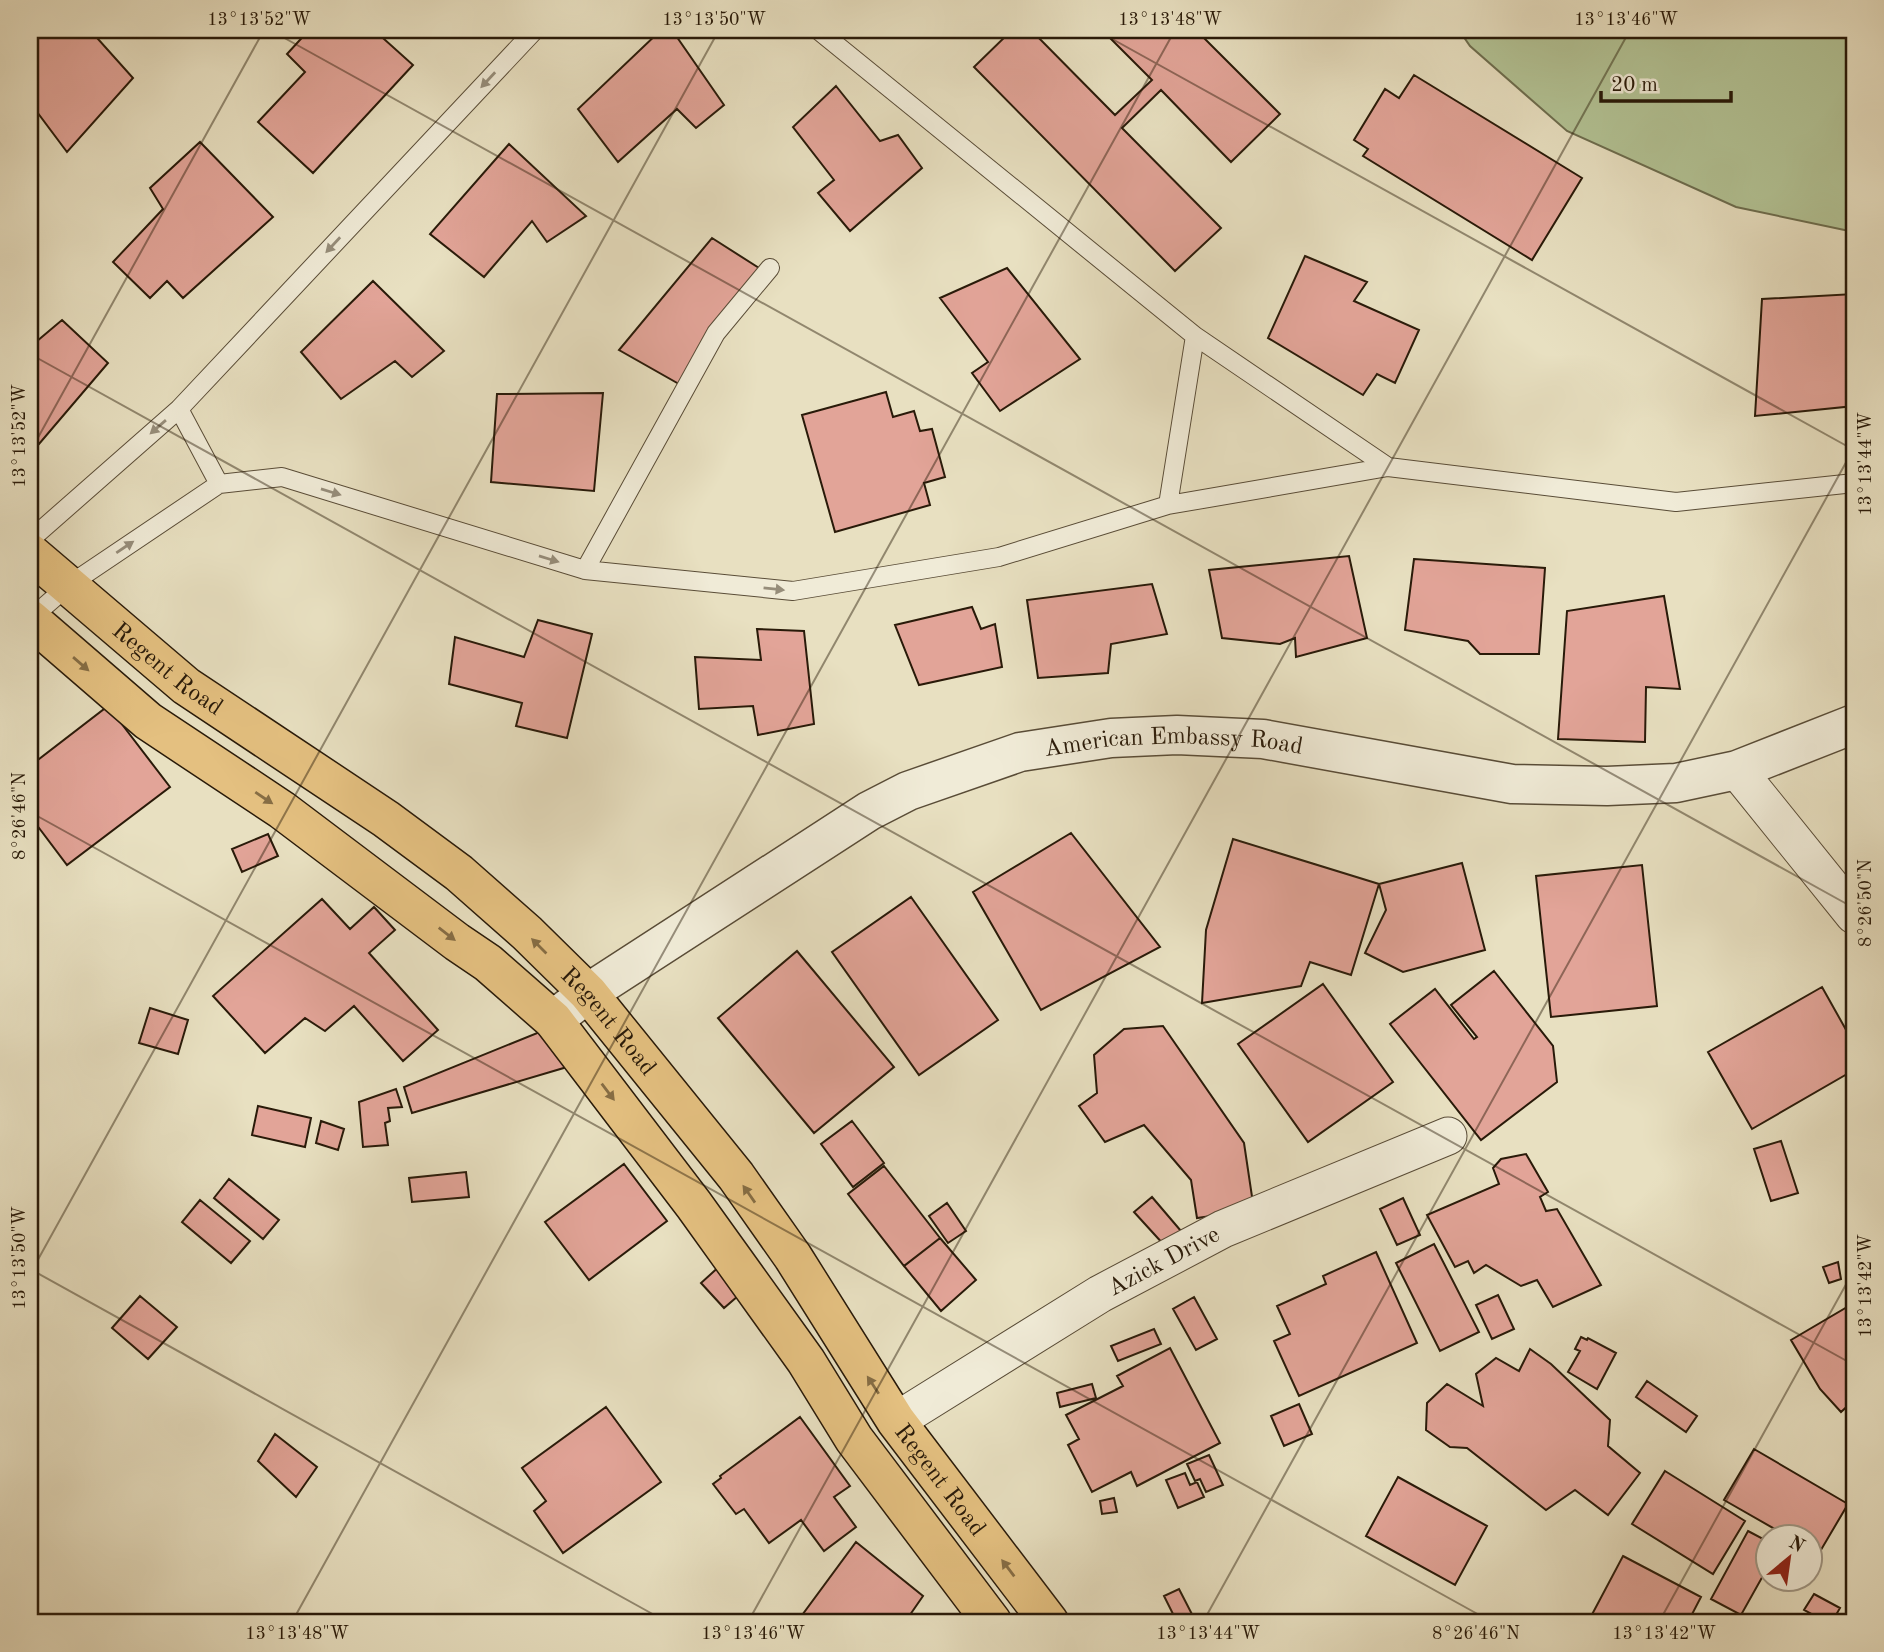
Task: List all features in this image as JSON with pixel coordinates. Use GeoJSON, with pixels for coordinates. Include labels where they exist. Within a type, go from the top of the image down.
{"type":"FeatureCollection","features":[{"type":"Feature","properties":{"kind":"main road","name":"Regent Road"},"geometry":{"type":"LineString","coordinates":[[30,553],[186,686],[386,819],[459,873],[527,933],[587,993],[736,1176],[793,1257],[896,1421],[1049,1622]]}},
{"type":"Feature","properties":{"kind":"main road","name":"Regent Road"},"geometry":{"type":"LineString","coordinates":[[30,619],[148,721],[282,810],[457,943],[488,963],[553,1020],[694,1205],[806,1361],[854,1439],[992,1622]]}},
{"type":"Feature","properties":{"kind":"street","name":"American Embassy Road"},"geometry":{"type":"LineString","coordinates":[[553,1020],[587,993],[869,811],[908,792],[1020,752],[1111,738],[1177,735],[1263,739],[1512,784],[1607,786],[1676,783],[1737,770],[1854,724]]}},
{"type":"Feature","properties":{"kind":"street"},"geometry":{"type":"LineString","coordinates":[[1737,770],[1854,915]]}},
{"type":"Feature","properties":{"kind":"street","name":"Azick Drive"},"geometry":{"type":"LineString","coordinates":[[896,1421],[1100,1294],[1223,1229],[1448,1136]]}},
{"type":"Feature","properties":{"kind":"lane"},"geometry":{"type":"LineString","coordinates":[[30,540],[179,409],[535,30]]}},
{"type":"Feature","properties":{"kind":"lane"},"geometry":{"type":"LineString","coordinates":[[818,30],[1195,336],[1388,467]]}},
{"type":"Feature","properties":{"kind":"lane"},"geometry":{"type":"LineString","coordinates":[[585,570],[716,333],[770,268]]}},
{"type":"Feature","properties":{"kind":"lane"},"geometry":{"type":"LineString","coordinates":[[1168,505],[1195,336]]}},
{"type":"Feature","properties":{"kind":"lane"},"geometry":{"type":"LineString","coordinates":[[179,409],[219,484]]}},
{"type":"Feature","properties":{"kind":"lane"},"geometry":{"type":"LineString","coordinates":[[30,619],[69,584],[219,484],[282,477],[585,570],[793,591],[999,557],[1168,505],[1388,467],[1676,502],[1854,483]]}},
{"type":"Feature","properties":{"kind":"green space"},"geometry":{"type":"Polygon","coordinates":[[[1459,30],[1854,30],[1854,232],[1736,207],[1567,131],[1470,46],[1459,30]]]}},
{"type":"Feature","properties":{"kind":"building"},"geometry":{"type":"Polygon","coordinates":[[[30,30],[90,30],[133,78],[67,152],[37,112],[30,118],[30,30]]]}},
{"type":"Feature","properties":{"kind":"building"},"geometry":{"type":"Polygon","coordinates":[[[309,30],[374,30],[413,65],[313,173],[258,122],[305,72],[287,54],[309,30]]]}},
{"type":"Feature","properties":{"kind":"building"},"geometry":{"type":"Polygon","coordinates":[[[661,30],[672,30],[724,105],[696,128],[677,109],[618,162],[578,109],[661,30]]]}},
{"type":"Feature","properties":{"kind":"building"},"geometry":{"type":"Polygon","coordinates":[[[1012,30],[1031,30],[1115,115],[1152,80],[1102,30],[1196,30],[1280,114],[1231,162],[1161,90],[1122,128],[1221,228],[1175,271],[974,67],[1012,30]]]}},
{"type":"Feature","properties":{"kind":"building"},"geometry":{"type":"Polygon","coordinates":[[[1414,75],[1582,178],[1532,260],[1363,156],[1368,149],[1354,140],[1385,89],[1399,98],[1414,75]]]}},
{"type":"Feature","properties":{"kind":"building"},"geometry":{"type":"Polygon","coordinates":[[[836,86],[880,141],[898,135],[922,168],[850,231],[818,193],[834,180],[793,127],[836,86]]]}},
{"type":"Feature","properties":{"kind":"building"},"geometry":{"type":"Polygon","coordinates":[[[200,142],[273,217],[183,298],[167,281],[150,298],[113,262],[163,209],[150,188],[200,142]]]}},
{"type":"Feature","properties":{"kind":"building"},"geometry":{"type":"Polygon","coordinates":[[[509,144],[586,216],[547,242],[532,221],[484,277],[430,234],[509,144]]]}},
{"type":"Feature","properties":{"kind":"building"},"geometry":{"type":"Polygon","coordinates":[[[712,238],[759,268],[679,384],[619,350],[712,238]]]}},
{"type":"Feature","properties":{"kind":"building"},"geometry":{"type":"Polygon","coordinates":[[[1305,256],[1367,282],[1354,301],[1419,330],[1395,383],[1377,374],[1363,395],[1268,338],[1305,256]]]}},
{"type":"Feature","properties":{"kind":"building"},"geometry":{"type":"Polygon","coordinates":[[[1007,268],[1080,359],[1000,411],[972,373],[988,362],[940,298],[1007,268]]]}},
{"type":"Feature","properties":{"kind":"building"},"geometry":{"type":"Polygon","coordinates":[[[373,281],[444,351],[412,377],[395,361],[341,399],[301,352],[373,281]]]}},
{"type":"Feature","properties":{"kind":"building"},"geometry":{"type":"Polygon","coordinates":[[[1854,294],[1854,406],[1755,416],[1762,299],[1854,294]]]}},
{"type":"Feature","properties":{"kind":"building"},"geometry":{"type":"Polygon","coordinates":[[[62,320],[108,363],[39,444],[30,440],[30,347],[62,320]]]}},
{"type":"Feature","properties":{"kind":"building"},"geometry":{"type":"Polygon","coordinates":[[[886,392],[893,417],[914,411],[920,431],[932,429],[945,477],[924,483],[930,505],[835,532],[802,415],[886,392]]]}},
{"type":"Feature","properties":{"kind":"building"},"geometry":{"type":"Polygon","coordinates":[[[603,393],[594,491],[491,482],[497,394],[603,393]]]}},
{"type":"Feature","properties":{"kind":"building"},"geometry":{"type":"Polygon","coordinates":[[[1349,556],[1367,638],[1296,657],[1295,638],[1280,644],[1222,638],[1209,570],[1349,556]]]}},
{"type":"Feature","properties":{"kind":"building"},"geometry":{"type":"Polygon","coordinates":[[[1414,559],[1545,568],[1539,654],[1480,654],[1468,641],[1405,630],[1414,559]]]}},
{"type":"Feature","properties":{"kind":"building"},"geometry":{"type":"Polygon","coordinates":[[[1152,584],[1167,634],[1111,644],[1108,673],[1038,678],[1027,600],[1152,584]]]}},
{"type":"Feature","properties":{"kind":"building"},"geometry":{"type":"Polygon","coordinates":[[[1664,596],[1680,689],[1646,687],[1645,742],[1558,739],[1567,611],[1664,596]]]}},
{"type":"Feature","properties":{"kind":"building"},"geometry":{"type":"Polygon","coordinates":[[[972,607],[981,629],[995,624],[1002,667],[919,685],[895,625],[972,607]]]}},
{"type":"Feature","properties":{"kind":"building"},"geometry":{"type":"Polygon","coordinates":[[[538,620],[592,634],[567,738],[516,726],[522,703],[449,684],[455,637],[524,657],[538,620]]]}},
{"type":"Feature","properties":{"kind":"building"},"geometry":{"type":"Polygon","coordinates":[[[757,629],[804,631],[814,724],[758,735],[753,706],[699,709],[695,657],[761,660],[757,629]]]}},
{"type":"Feature","properties":{"kind":"building"},"geometry":{"type":"Polygon","coordinates":[[[108,706],[170,787],[67,865],[30,816],[30,766],[108,706]]]}},
{"type":"Feature","properties":{"kind":"building"},"geometry":{"type":"Polygon","coordinates":[[[1071,833],[1160,947],[1041,1010],[973,892],[1071,833]]]}},
{"type":"Feature","properties":{"kind":"building"},"geometry":{"type":"Polygon","coordinates":[[[268,834],[278,856],[242,872],[232,849],[268,834]]]}},
{"type":"Feature","properties":{"kind":"building"},"geometry":{"type":"Polygon","coordinates":[[[1233,839],[1379,884],[1351,975],[1310,962],[1301,986],[1202,1003],[1206,930],[1233,839]]]}},
{"type":"Feature","properties":{"kind":"building"},"geometry":{"type":"Polygon","coordinates":[[[1462,863],[1485,950],[1403,972],[1365,953],[1386,910],[1379,884],[1462,863]]]}},
{"type":"Feature","properties":{"kind":"building"},"geometry":{"type":"Polygon","coordinates":[[[1642,865],[1657,1006],[1551,1017],[1536,876],[1642,865]]]}},
{"type":"Feature","properties":{"kind":"building"},"geometry":{"type":"Polygon","coordinates":[[[911,897],[998,1020],[919,1075],[832,952],[911,897]]]}},
{"type":"Feature","properties":{"kind":"building"},"geometry":{"type":"Polygon","coordinates":[[[322,899],[350,929],[374,907],[395,930],[369,953],[438,1030],[403,1061],[354,1006],[325,1031],[305,1018],[265,1053],[213,996],[322,899]]]}},
{"type":"Feature","properties":{"kind":"building"},"geometry":{"type":"Polygon","coordinates":[[[797,951],[894,1067],[814,1133],[718,1018],[797,951]]]}},
{"type":"Feature","properties":{"kind":"building"},"geometry":{"type":"Polygon","coordinates":[[[1494,971],[1553,1046],[1557,1082],[1481,1140],[1390,1024],[1435,989],[1474,1039],[1477,1037],[1451,1005],[1494,971]]]}},
{"type":"Feature","properties":{"kind":"building"},"geometry":{"type":"Polygon","coordinates":[[[1323,984],[1393,1082],[1308,1142],[1238,1044],[1323,984]]]}},
{"type":"Feature","properties":{"kind":"building"},"geometry":{"type":"Polygon","coordinates":[[[1822,987],[1854,1044],[1854,1070],[1752,1129],[1708,1052],[1822,987]]]}},
{"type":"Feature","properties":{"kind":"building"},"geometry":{"type":"Polygon","coordinates":[[[150,1008],[188,1020],[178,1054],[139,1043],[150,1008]]]}},
{"type":"Feature","properties":{"kind":"building"},"geometry":{"type":"Polygon","coordinates":[[[1163,1026],[1244,1143],[1254,1210],[1197,1218],[1191,1180],[1144,1125],[1105,1142],[1079,1106],[1097,1093],[1094,1055],[1124,1029],[1163,1026]]]}},
{"type":"Feature","properties":{"kind":"building"},"geometry":{"type":"Polygon","coordinates":[[[552,1027],[567,1067],[412,1113],[404,1087],[552,1027]]]}},
{"type":"Feature","properties":{"kind":"building"},"geometry":{"type":"Polygon","coordinates":[[[396,1089],[402,1107],[388,1108],[390,1121],[385,1123],[388,1145],[363,1147],[359,1102],[396,1089]]]}},
{"type":"Feature","properties":{"kind":"building"},"geometry":{"type":"Polygon","coordinates":[[[258,1106],[311,1118],[305,1147],[252,1135],[258,1106]]]}},
{"type":"Feature","properties":{"kind":"building"},"geometry":{"type":"Polygon","coordinates":[[[321,1121],[344,1129],[338,1150],[316,1143],[321,1121]]]}},
{"type":"Feature","properties":{"kind":"building"},"geometry":{"type":"Polygon","coordinates":[[[852,1121],[884,1163],[853,1187],[821,1144],[852,1121]]]}},
{"type":"Feature","properties":{"kind":"building"},"geometry":{"type":"Polygon","coordinates":[[[1781,1141],[1798,1193],[1771,1201],[1754,1149],[1781,1141]]]}},
{"type":"Feature","properties":{"kind":"building"},"geometry":{"type":"Polygon","coordinates":[[[1526,1154],[1548,1192],[1540,1197],[1546,1211],[1557,1209],[1601,1285],[1553,1307],[1537,1280],[1521,1286],[1486,1265],[1474,1273],[1468,1261],[1455,1267],[1427,1215],[1499,1184],[1493,1168],[1501,1159],[1526,1154]]]}},
{"type":"Feature","properties":{"kind":"building"},"geometry":{"type":"Polygon","coordinates":[[[624,1164],[667,1221],[589,1280],[545,1222],[624,1164]]]}},
{"type":"Feature","properties":{"kind":"building"},"geometry":{"type":"Polygon","coordinates":[[[884,1166],[940,1238],[904,1266],[848,1194],[884,1166]]]}},
{"type":"Feature","properties":{"kind":"building"},"geometry":{"type":"Polygon","coordinates":[[[466,1172],[469,1197],[412,1202],[409,1178],[466,1172]]]}},
{"type":"Feature","properties":{"kind":"building"},"geometry":{"type":"Polygon","coordinates":[[[229,1179],[279,1220],[263,1239],[214,1198],[229,1179]]]}},
{"type":"Feature","properties":{"kind":"building"},"geometry":{"type":"Polygon","coordinates":[[[1152,1197],[1181,1231],[1165,1246],[1134,1212],[1152,1197]]]}},
{"type":"Feature","properties":{"kind":"building"},"geometry":{"type":"Polygon","coordinates":[[[1403,1198],[1420,1235],[1397,1245],[1380,1209],[1403,1198]]]}},
{"type":"Feature","properties":{"kind":"building"},"geometry":{"type":"Polygon","coordinates":[[[200,1200],[250,1241],[231,1263],[182,1222],[200,1200]]]}},
{"type":"Feature","properties":{"kind":"building"},"geometry":{"type":"Polygon","coordinates":[[[947,1203],[966,1231],[948,1243],[929,1216],[947,1203]]]}},
{"type":"Feature","properties":{"kind":"building"},"geometry":{"type":"Polygon","coordinates":[[[940,1238],[976,1280],[941,1311],[904,1266],[940,1238]]]}},
{"type":"Feature","properties":{"kind":"building"},"geometry":{"type":"Polygon","coordinates":[[[1434,1244],[1479,1332],[1440,1351],[1396,1263],[1434,1244]]]}},
{"type":"Feature","properties":{"kind":"building"},"geometry":{"type":"Polygon","coordinates":[[[1376,1252],[1417,1343],[1299,1396],[1274,1341],[1290,1334],[1277,1306],[1326,1284],[1323,1276],[1376,1252]]]}},
{"type":"Feature","properties":{"kind":"building"},"geometry":{"type":"Polygon","coordinates":[[[1838,1262],[1841,1279],[1829,1283],[1823,1267],[1838,1262]]]}},
{"type":"Feature","properties":{"kind":"building"},"geometry":{"type":"Polygon","coordinates":[[[722,1264],[745,1290],[724,1308],[701,1283],[722,1264]]]}},
{"type":"Feature","properties":{"kind":"building"},"geometry":{"type":"Polygon","coordinates":[[[1498,1295],[1514,1329],[1492,1339],[1476,1305],[1498,1295]]]}},
{"type":"Feature","properties":{"kind":"building"},"geometry":{"type":"Polygon","coordinates":[[[140,1296],[177,1327],[148,1359],[112,1328],[140,1296]]]}},
{"type":"Feature","properties":{"kind":"building"},"geometry":{"type":"Polygon","coordinates":[[[1194,1297],[1217,1339],[1196,1350],[1173,1309],[1194,1297]]]}},
{"type":"Feature","properties":{"kind":"building"},"geometry":{"type":"Polygon","coordinates":[[[1854,1303],[1854,1400],[1841,1412],[1820,1389],[1791,1340],[1854,1303]]]}},
{"type":"Feature","properties":{"kind":"building"},"geometry":{"type":"Polygon","coordinates":[[[1154,1329],[1161,1344],[1118,1361],[1111,1346],[1154,1329]]]}},
{"type":"Feature","properties":{"kind":"building"},"geometry":{"type":"Polygon","coordinates":[[[1581,1337],[1616,1353],[1597,1389],[1568,1372],[1580,1351],[1575,1349],[1581,1337]]]}},
{"type":"Feature","properties":{"kind":"building"},"geometry":{"type":"Polygon","coordinates":[[[1170,1348],[1220,1443],[1137,1486],[1131,1472],[1092,1492],[1068,1445],[1079,1439],[1066,1415],[1123,1386],[1117,1376],[1170,1348]]]}},
{"type":"Feature","properties":{"kind":"building"},"geometry":{"type":"Polygon","coordinates":[[[1530,1349],[1551,1364],[1610,1420],[1608,1446],[1640,1473],[1608,1515],[1575,1490],[1546,1510],[1467,1448],[1450,1447],[1426,1430],[1427,1403],[1447,1384],[1483,1406],[1476,1374],[1496,1358],[1519,1371],[1530,1349]]]}},
{"type":"Feature","properties":{"kind":"building"},"geometry":{"type":"Polygon","coordinates":[[[1647,1381],[1697,1416],[1686,1432],[1636,1397],[1647,1381]]]}},
{"type":"Feature","properties":{"kind":"building"},"geometry":{"type":"Polygon","coordinates":[[[1092,1384],[1096,1398],[1060,1407],[1057,1393],[1092,1384]]]}},
{"type":"Feature","properties":{"kind":"building"},"geometry":{"type":"Polygon","coordinates":[[[1299,1404],[1312,1434],[1284,1446],[1271,1416],[1299,1404]]]}},
{"type":"Feature","properties":{"kind":"building"},"geometry":{"type":"Polygon","coordinates":[[[606,1407],[661,1482],[563,1553],[534,1511],[546,1501],[522,1468],[606,1407]]]}},
{"type":"Feature","properties":{"kind":"building"},"geometry":{"type":"Polygon","coordinates":[[[800,1417],[850,1486],[834,1497],[856,1527],[824,1551],[801,1520],[769,1543],[744,1509],[736,1514],[713,1484],[800,1417]]]}},
{"type":"Feature","properties":{"kind":"building"},"geometry":{"type":"Polygon","coordinates":[[[275,1434],[317,1467],[296,1497],[258,1461],[275,1434]]]}},
{"type":"Feature","properties":{"kind":"building"},"geometry":{"type":"Polygon","coordinates":[[[1754,1449],[1848,1504],[1825,1543],[1825,1522],[1762,1522],[1724,1500],[1754,1449]]]}},
{"type":"Feature","properties":{"kind":"building"},"geometry":{"type":"Polygon","coordinates":[[[1209,1455],[1223,1485],[1206,1492],[1200,1479],[1195,1481],[1187,1464],[1209,1455]]]}},
{"type":"Feature","properties":{"kind":"building"},"geometry":{"type":"Polygon","coordinates":[[[1665,1471],[1745,1521],[1713,1574],[1632,1524],[1665,1471]]]}},
{"type":"Feature","properties":{"kind":"building"},"geometry":{"type":"Polygon","coordinates":[[[1185,1473],[1190,1485],[1197,1482],[1204,1497],[1178,1508],[1166,1480],[1185,1473]]]}},
{"type":"Feature","properties":{"kind":"building"},"geometry":{"type":"Polygon","coordinates":[[[1398,1477],[1487,1526],[1455,1585],[1366,1536],[1398,1477]]]}},
{"type":"Feature","properties":{"kind":"building"},"geometry":{"type":"Polygon","coordinates":[[[1114,1498],[1117,1512],[1102,1514],[1100,1501],[1114,1498]]]}},
{"type":"Feature","properties":{"kind":"building"},"geometry":{"type":"Polygon","coordinates":[[[1748,1531],[1755,1535],[1755,1590],[1741,1615],[1711,1599],[1748,1531]]]}},
{"type":"Feature","properties":{"kind":"building"},"geometry":{"type":"Polygon","coordinates":[[[856,1542],[923,1596],[905,1622],[797,1622],[856,1542]]]}},
{"type":"Feature","properties":{"kind":"building"},"geometry":{"type":"Polygon","coordinates":[[[1623,1556],[1701,1597],[1688,1622],[1588,1622],[1623,1556]]]}},
{"type":"Feature","properties":{"kind":"building"},"geometry":{"type":"Polygon","coordinates":[[[1179,1589],[1196,1622],[1177,1622],[1164,1596],[1179,1589]]]}},
{"type":"Feature","properties":{"kind":"building"},"geometry":{"type":"Polygon","coordinates":[[[1814,1594],[1840,1608],[1832,1622],[1826,1622],[1804,1610],[1814,1594]]]}}]}
